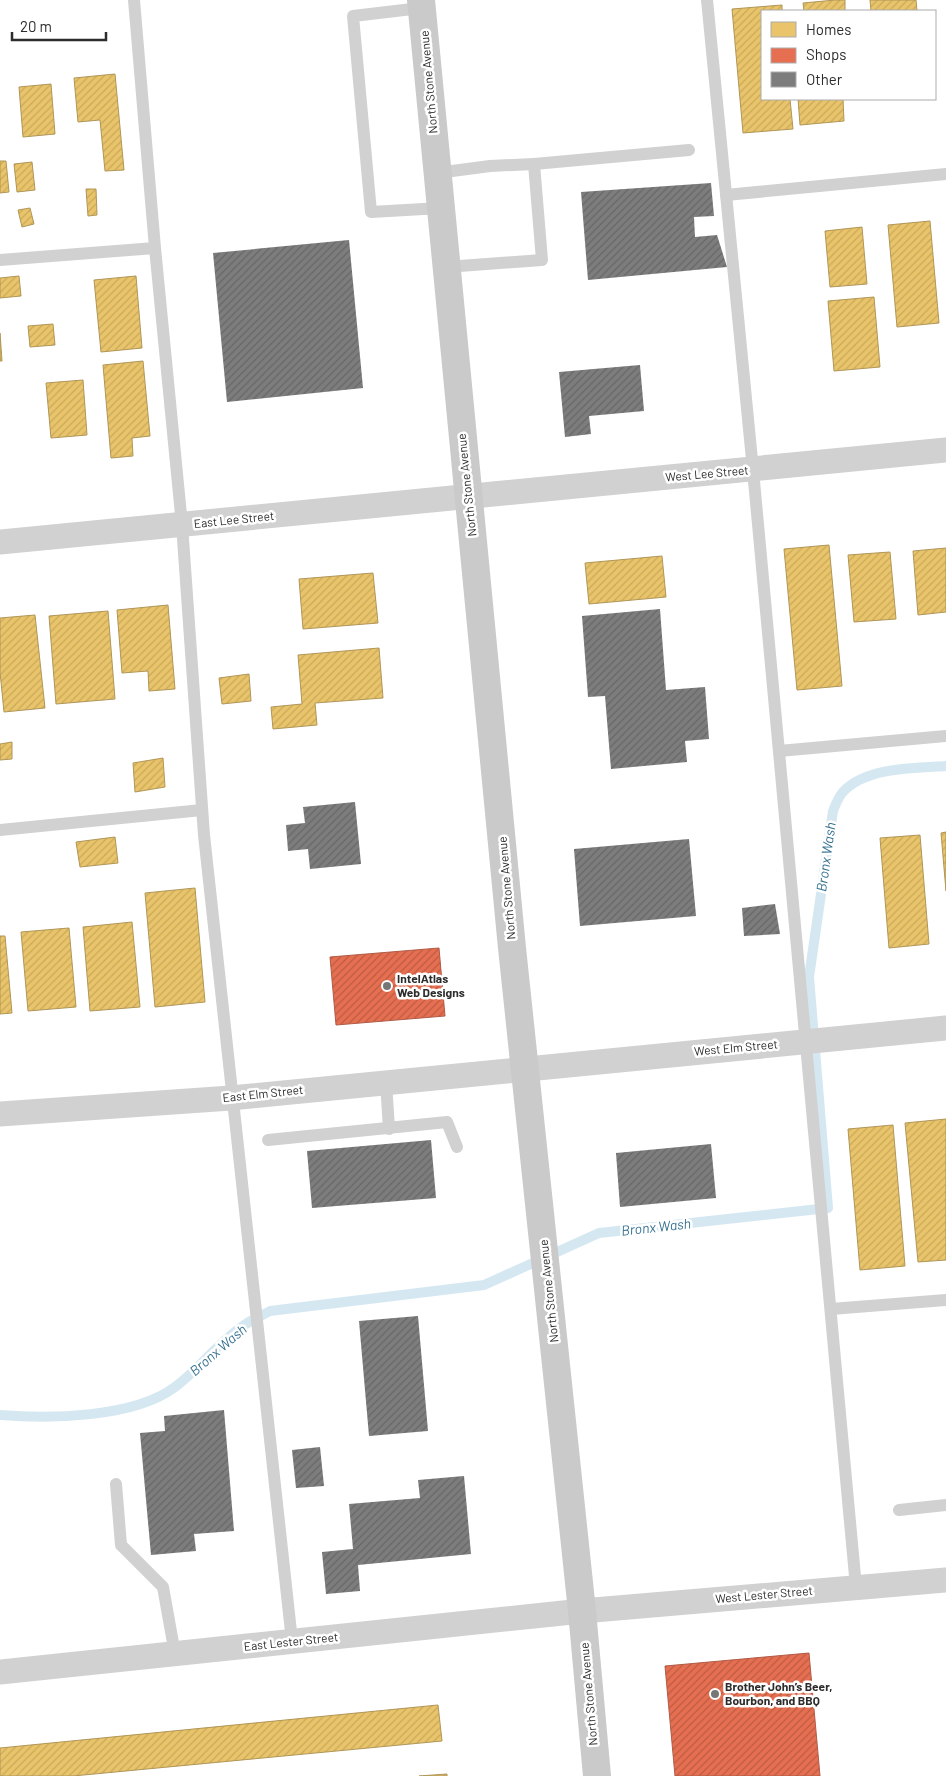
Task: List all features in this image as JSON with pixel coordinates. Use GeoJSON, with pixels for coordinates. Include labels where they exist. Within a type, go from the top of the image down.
{"type":"FeatureCollection","features":[{"type":"Feature","properties":{"kind":"main road","name":"North Stone Avenue"},"geometry":{"type":"LineString","coordinates":[[421,4],[468,497],[582,1611],[597,1776]]}},
{"type":"Feature","properties":{"kind":"street","name":"West Lee Street"},"geometry":{"type":"LineString","coordinates":[[468,497],[946,450]]}},
{"type":"Feature","properties":{"kind":"street","name":"East Lee Street"},"geometry":{"type":"LineString","coordinates":[[0,542],[468,497]]}},
{"type":"Feature","properties":{"kind":"street","name":"West Elm Street"},"geometry":{"type":"LineString","coordinates":[[525,1068],[946,1028]]}},
{"type":"Feature","properties":{"kind":"street","name":"East Elm Street"},"geometry":{"type":"LineString","coordinates":[[0,1114],[232,1098],[525,1068]]}},
{"type":"Feature","properties":{"kind":"street","name":"West Lester Street"},"geometry":{"type":"LineString","coordinates":[[582,1611],[946,1580]]}},
{"type":"Feature","properties":{"kind":"street","name":"East Lester Street"},"geometry":{"type":"LineString","coordinates":[[0,1672],[582,1611]]}},
{"type":"Feature","properties":{"kind":"lane"},"geometry":{"type":"LineString","coordinates":[[134,0],[155,248],[182,525],[202,810],[292,1641]]}},
{"type":"Feature","properties":{"kind":"lane"},"geometry":{"type":"LineString","coordinates":[[707,0],[753,470],[856,1587]]}},
{"type":"Feature","properties":{"kind":"lane"},"geometry":{"type":"LineString","coordinates":[[421,4],[352,16],[371,212],[441,208]]}},
{"type":"Feature","properties":{"kind":"lane"},"geometry":{"type":"LineString","coordinates":[[437,173],[490,166],[534,164],[689,150]]}},
{"type":"Feature","properties":{"kind":"lane"},"geometry":{"type":"LineString","coordinates":[[446,267],[542,260],[534,164]]}},
{"type":"Feature","properties":{"kind":"lane"},"geometry":{"type":"LineString","coordinates":[[726,195],[946,174]]}},
{"type":"Feature","properties":{"kind":"lane"},"geometry":{"type":"LineString","coordinates":[[0,260],[155,248]]}},
{"type":"Feature","properties":{"kind":"lane"},"geometry":{"type":"LineString","coordinates":[[779,752],[946,736]]}},
{"type":"Feature","properties":{"kind":"lane"},"geometry":{"type":"LineString","coordinates":[[0,830],[202,810]]}},
{"type":"Feature","properties":{"kind":"lane"},"geometry":{"type":"LineString","coordinates":[[386,1082],[389,1129]]}},
{"type":"Feature","properties":{"kind":"lane"},"geometry":{"type":"LineString","coordinates":[[268,1140],[447,1122],[457,1147]]}},
{"type":"Feature","properties":{"kind":"lane"},"geometry":{"type":"LineString","coordinates":[[831,1309],[946,1300]]}},
{"type":"Feature","properties":{"kind":"lane"},"geometry":{"type":"LineString","coordinates":[[116,1484],[122,1545],[163,1588],[174,1654]]}},
{"type":"Feature","properties":{"kind":"lane"},"geometry":{"type":"LineString","coordinates":[[898,1510],[946,1505]]}},
{"type":"Feature","properties":{"kind":"building: Homes"},"geometry":{"type":"Polygon","coordinates":[[[845,0],[845,10],[804,10],[803,3],[845,0]]]}},
{"type":"Feature","properties":{"kind":"building: Homes"},"geometry":{"type":"Polygon","coordinates":[[[870,0],[916,0],[917,10],[871,10],[870,0]]]}},
{"type":"Feature","properties":{"kind":"building: Homes"},"geometry":{"type":"Polygon","coordinates":[[[782,5],[782,10],[761,10],[761,100],[790,100],[793,129],[743,133],[732,9],[782,5]]]}},
{"type":"Feature","properties":{"kind":"building: Homes"},"geometry":{"type":"Polygon","coordinates":[[[115,74],[124,170],[105,171],[100,120],[78,122],[74,78],[115,74]]]}},
{"type":"Feature","properties":{"kind":"building: Homes"},"geometry":{"type":"Polygon","coordinates":[[[51,84],[55,134],[23,137],[19,87],[51,84]]]}},
{"type":"Feature","properties":{"kind":"building: Homes"},"geometry":{"type":"Polygon","coordinates":[[[798,100],[843,100],[844,121],[800,125],[798,100]]]}},
{"type":"Feature","properties":{"kind":"building: Homes"},"geometry":{"type":"Polygon","coordinates":[[[0,161],[6,161],[9,192],[0,193],[0,161]]]}},
{"type":"Feature","properties":{"kind":"building: Homes"},"geometry":{"type":"Polygon","coordinates":[[[32,162],[35,190],[17,192],[14,164],[32,162]]]}},
{"type":"Feature","properties":{"kind":"building: Homes"},"geometry":{"type":"Polygon","coordinates":[[[86,189],[96,189],[97,215],[88,216],[86,189]]]}},
{"type":"Feature","properties":{"kind":"building: Homes"},"geometry":{"type":"Polygon","coordinates":[[[30,208],[34,224],[22,227],[18,210],[30,208]]]}},
{"type":"Feature","properties":{"kind":"building: Homes"},"geometry":{"type":"Polygon","coordinates":[[[930,221],[939,323],[897,327],[888,225],[930,221]]]}},
{"type":"Feature","properties":{"kind":"building: Homes"},"geometry":{"type":"Polygon","coordinates":[[[862,227],[867,284],[830,287],[825,231],[862,227]]]}},
{"type":"Feature","properties":{"kind":"building: Homes"},"geometry":{"type":"Polygon","coordinates":[[[19,276],[21,296],[0,298],[0,278],[19,276]]]}},
{"type":"Feature","properties":{"kind":"building: Homes"},"geometry":{"type":"Polygon","coordinates":[[[136,276],[142,348],[101,352],[94,280],[136,276]]]}},
{"type":"Feature","properties":{"kind":"building: Homes"},"geometry":{"type":"Polygon","coordinates":[[[874,297],[880,367],[834,371],[828,301],[874,297]]]}},
{"type":"Feature","properties":{"kind":"building: Homes"},"geometry":{"type":"Polygon","coordinates":[[[53,324],[55,345],[30,347],[28,326],[53,324]]]}},
{"type":"Feature","properties":{"kind":"building: Homes"},"geometry":{"type":"Polygon","coordinates":[[[0,333],[2,361],[0,361],[0,333]]]}},
{"type":"Feature","properties":{"kind":"building: Homes"},"geometry":{"type":"Polygon","coordinates":[[[143,361],[150,436],[132,438],[133,456],[111,458],[103,365],[143,361]]]}},
{"type":"Feature","properties":{"kind":"building: Homes"},"geometry":{"type":"Polygon","coordinates":[[[83,380],[87,435],[51,438],[46,383],[83,380]]]}},
{"type":"Feature","properties":{"kind":"building: Homes"},"geometry":{"type":"Polygon","coordinates":[[[829,545],[842,686],[797,690],[784,549],[829,545]]]}},
{"type":"Feature","properties":{"kind":"building: Homes"},"geometry":{"type":"Polygon","coordinates":[[[946,548],[946,612],[918,615],[913,551],[946,548]]]}},
{"type":"Feature","properties":{"kind":"building: Homes"},"geometry":{"type":"Polygon","coordinates":[[[890,552],[896,619],[854,622],[848,555],[890,552]]]}},
{"type":"Feature","properties":{"kind":"building: Homes"},"geometry":{"type":"Polygon","coordinates":[[[662,556],[666,597],[589,604],[585,563],[662,556]]]}},
{"type":"Feature","properties":{"kind":"building: Homes"},"geometry":{"type":"Polygon","coordinates":[[[373,573],[378,623],[303,629],[299,579],[373,573]]]}},
{"type":"Feature","properties":{"kind":"building: Homes"},"geometry":{"type":"Polygon","coordinates":[[[168,605],[175,689],[149,691],[148,671],[122,673],[117,610],[168,605]]]}},
{"type":"Feature","properties":{"kind":"building: Homes"},"geometry":{"type":"Polygon","coordinates":[[[108,611],[115,699],[56,704],[49,616],[108,611]]]}},
{"type":"Feature","properties":{"kind":"building: Homes"},"geometry":{"type":"Polygon","coordinates":[[[35,615],[45,708],[4,712],[0,672],[0,618],[35,615]]]}},
{"type":"Feature","properties":{"kind":"building: Homes"},"geometry":{"type":"Polygon","coordinates":[[[379,648],[383,698],[315,703],[317,725],[273,729],[271,707],[302,704],[298,655],[379,648]]]}},
{"type":"Feature","properties":{"kind":"building: Homes"},"geometry":{"type":"Polygon","coordinates":[[[249,674],[251,701],[222,704],[219,678],[249,674]]]}},
{"type":"Feature","properties":{"kind":"building: Homes"},"geometry":{"type":"Polygon","coordinates":[[[12,742],[12,759],[0,760],[0,744],[12,742]]]}},
{"type":"Feature","properties":{"kind":"building: Homes"},"geometry":{"type":"Polygon","coordinates":[[[163,758],[165,787],[135,792],[133,763],[163,758]]]}},
{"type":"Feature","properties":{"kind":"building: Homes"},"geometry":{"type":"Polygon","coordinates":[[[946,832],[946,891],[941,833],[946,832]]]}},
{"type":"Feature","properties":{"kind":"building: Homes"},"geometry":{"type":"Polygon","coordinates":[[[920,835],[929,944],[889,948],[880,838],[920,835]]]}},
{"type":"Feature","properties":{"kind":"building: Homes"},"geometry":{"type":"Polygon","coordinates":[[[115,837],[118,863],[80,867],[76,842],[115,837]]]}},
{"type":"Feature","properties":{"kind":"building: Homes"},"geometry":{"type":"Polygon","coordinates":[[[195,888],[205,1002],[155,1007],[145,893],[195,888]]]}},
{"type":"Feature","properties":{"kind":"building: Homes"},"geometry":{"type":"Polygon","coordinates":[[[132,922],[140,1007],[90,1011],[83,927],[132,922]]]}},
{"type":"Feature","properties":{"kind":"building: Homes"},"geometry":{"type":"Polygon","coordinates":[[[69,928],[76,1007],[28,1011],[21,932],[69,928]]]}},
{"type":"Feature","properties":{"kind":"building: Homes"},"geometry":{"type":"Polygon","coordinates":[[[0,936],[5,936],[12,1013],[0,1014],[0,936]]]}},
{"type":"Feature","properties":{"kind":"building: Homes"},"geometry":{"type":"Polygon","coordinates":[[[946,1119],[946,1260],[918,1262],[905,1123],[946,1119]]]}},
{"type":"Feature","properties":{"kind":"building: Homes"},"geometry":{"type":"Polygon","coordinates":[[[893,1125],[905,1266],[860,1270],[848,1129],[893,1125]]]}},
{"type":"Feature","properties":{"kind":"building: Homes"},"geometry":{"type":"Polygon","coordinates":[[[438,1705],[442,1741],[73,1776],[0,1776],[0,1748],[438,1705]]]}},
{"type":"Feature","properties":{"kind":"building: Homes"},"geometry":{"type":"Polygon","coordinates":[[[447,1774],[447,1776],[419,1776],[447,1774]]]}},
{"type":"Feature","properties":{"kind":"building: Shops","name":"IntelAtlas Web Designs"},"geometry":{"type":"Polygon","coordinates":[[[439,948],[445,1016],[336,1025],[330,957],[439,948]]]}},
{"type":"Feature","properties":{"kind":"building: Shops"},"geometry":{"type":"Polygon","coordinates":[[[809,1653],[820,1776],[675,1776],[665,1666],[809,1653]]]}},
{"type":"Feature","properties":{"kind":"building: Other"},"geometry":{"type":"Polygon","coordinates":[[[711,183],[714,216],[694,217],[695,237],[717,235],[727,267],[588,280],[581,192],[711,183]]]}},
{"type":"Feature","properties":{"kind":"building: Other"},"geometry":{"type":"Polygon","coordinates":[[[349,240],[363,388],[227,402],[213,253],[349,240]]]}},
{"type":"Feature","properties":{"kind":"building: Other"},"geometry":{"type":"Polygon","coordinates":[[[640,365],[644,411],[589,416],[591,434],[565,437],[559,372],[640,365]]]}},
{"type":"Feature","properties":{"kind":"building: Other"},"geometry":{"type":"Polygon","coordinates":[[[660,609],[666,690],[705,687],[709,739],[685,741],[687,762],[611,769],[605,696],[588,697],[582,616],[660,609]]]}},
{"type":"Feature","properties":{"kind":"building: Other"},"geometry":{"type":"Polygon","coordinates":[[[355,802],[361,864],[310,869],[308,849],[288,851],[286,825],[305,823],[303,807],[355,802]]]}},
{"type":"Feature","properties":{"kind":"building: Other"},"geometry":{"type":"Polygon","coordinates":[[[689,839],[696,916],[580,926],[574,849],[689,839]]]}},
{"type":"Feature","properties":{"kind":"building: Other"},"geometry":{"type":"Polygon","coordinates":[[[775,904],[780,934],[744,936],[742,908],[775,904]]]}},
{"type":"Feature","properties":{"kind":"building: Other"},"geometry":{"type":"Polygon","coordinates":[[[431,1140],[436,1198],[312,1208],[307,1151],[431,1140]]]}},
{"type":"Feature","properties":{"kind":"building: Other"},"geometry":{"type":"Polygon","coordinates":[[[711,1144],[716,1198],[620,1207],[616,1153],[711,1144]]]}},
{"type":"Feature","properties":{"kind":"building: Other"},"geometry":{"type":"Polygon","coordinates":[[[418,1316],[428,1431],[369,1436],[359,1321],[418,1316]]]}},
{"type":"Feature","properties":{"kind":"building: Other"},"geometry":{"type":"Polygon","coordinates":[[[224,1410],[234,1531],[194,1534],[196,1551],[151,1555],[140,1433],[165,1431],[164,1416],[224,1410]]]}},
{"type":"Feature","properties":{"kind":"building: Other"},"geometry":{"type":"Polygon","coordinates":[[[320,1447],[324,1486],[296,1488],[292,1450],[320,1447]]]}},
{"type":"Feature","properties":{"kind":"building: Other"},"geometry":{"type":"Polygon","coordinates":[[[464,1476],[471,1554],[358,1565],[360,1591],[326,1594],[322,1552],[353,1549],[349,1504],[420,1498],[418,1480],[464,1476]]]}},
{"type":"Feature","properties":{"kind":"waterway","name":"Bronx Wash"},"geometry":{"type":"LineString","coordinates":[[0,1415],[42,1417],[90,1414],[115,1411],[158,1397],[184,1380],[234,1333],[249,1322],[270,1311],[484,1285],[599,1233],[828,1208],[809,977],[833,811],[842,793],[851,784],[863,778],[890,770],[946,766]]}},
{"type":"Feature","properties":{"kind":"place","name":"IntelAtlas Web Designs"},"geometry":{"type":"Point","coordinates":[387,986]}},
{"type":"Feature","properties":{"kind":"place","name":"Brother John’s Beer, Bourbon, and BBQ"},"geometry":{"type":"Point","coordinates":[715,1694]}}]}
